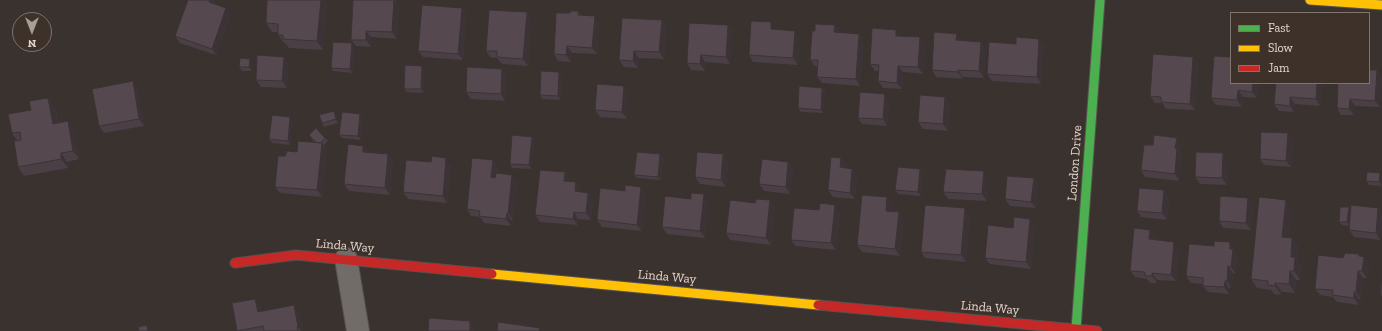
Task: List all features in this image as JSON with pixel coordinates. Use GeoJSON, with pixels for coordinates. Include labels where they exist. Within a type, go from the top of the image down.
{"type":"FeatureCollection","features":[{"type":"Feature","properties":{"kind":"street","name":"London Drive"},"geometry":{"type":"LineString","coordinates":[[1076,329],[1100,0]]}},
{"type":"Feature","properties":{"kind":"street"},"geometry":{"type":"LineString","coordinates":[[1310,0],[1382,5]]}},
{"type":"Feature","properties":{"kind":"street","name":"Linda Way"},"geometry":{"type":"LineString","coordinates":[[235,263],[296,255],[1097,331]]}},
{"type":"Feature","properties":{"kind":"street"},"geometry":{"type":"LineString","coordinates":[[346,259],[358,331]]}},
{"type":"Feature","properties":{"kind":"building"},"geometry":{"type":"Polygon","coordinates":[[[188,0],[209,0],[209,2],[226,8],[212,49],[175,36],[188,0]]]}},
{"type":"Feature","properties":{"kind":"building"},"geometry":{"type":"Polygon","coordinates":[[[267,0],[321,0],[317,41],[283,39],[283,35],[278,35],[278,24],[266,23],[267,0]]]}},
{"type":"Feature","properties":{"kind":"building"},"geometry":{"type":"Polygon","coordinates":[[[353,0],[394,0],[392,32],[366,31],[366,40],[351,40],[353,0]]]}},
{"type":"Feature","properties":{"kind":"building"},"geometry":{"type":"Polygon","coordinates":[[[422,5],[462,8],[458,54],[418,51],[422,5]]]}},
{"type":"Feature","properties":{"kind":"building"},"geometry":{"type":"Polygon","coordinates":[[[489,10],[527,12],[523,59],[497,57],[497,51],[486,51],[489,10]]]}},
{"type":"Feature","properties":{"kind":"building"},"geometry":{"type":"Polygon","coordinates":[[[570,11],[578,11],[578,15],[595,16],[592,48],[567,46],[566,55],[554,54],[556,13],[570,13],[570,11]]]}},
{"type":"Feature","properties":{"kind":"building"},"geometry":{"type":"Polygon","coordinates":[[[622,18],[662,20],[659,52],[634,51],[633,61],[619,60],[622,18]]]}},
{"type":"Feature","properties":{"kind":"building"},"geometry":{"type":"Polygon","coordinates":[[[751,21],[771,22],[771,29],[795,31],[793,58],[749,55],[751,21]]]}},
{"type":"Feature","properties":{"kind":"building"},"geometry":{"type":"Polygon","coordinates":[[[689,23],[728,25],[726,57],[701,55],[700,64],[687,63],[689,23]]]}},
{"type":"Feature","properties":{"kind":"building"},"geometry":{"type":"Polygon","coordinates":[[[815,24],[835,25],[834,32],[859,34],[856,79],[817,77],[818,60],[810,60],[812,31],[815,31],[815,24]]]}},
{"type":"Feature","properties":{"kind":"building"},"geometry":{"type":"Polygon","coordinates":[[[872,28],[896,30],[896,36],[920,37],[918,67],[898,66],[897,83],[878,81],[879,65],[870,64],[872,28]]]}},
{"type":"Feature","properties":{"kind":"building"},"geometry":{"type":"Polygon","coordinates":[[[934,32],[957,34],[956,40],[981,42],[979,71],[958,70],[958,72],[932,70],[934,32]]]}},
{"type":"Feature","properties":{"kind":"building"},"geometry":{"type":"Polygon","coordinates":[[[1016,37],[1039,39],[1037,77],[987,74],[989,42],[1016,44],[1016,37]]]}},
{"type":"Feature","properties":{"kind":"building"},"geometry":{"type":"Polygon","coordinates":[[[333,42],[352,43],[350,69],[331,68],[333,42]]]}},
{"type":"Feature","properties":{"kind":"building"},"geometry":{"type":"Polygon","coordinates":[[[1153,54],[1193,57],[1190,104],[1161,102],[1161,97],[1150,96],[1153,54]]]}},
{"type":"Feature","properties":{"kind":"building"},"geometry":{"type":"Polygon","coordinates":[[[257,55],[284,57],[282,81],[256,80],[257,55]]]}},
{"type":"Feature","properties":{"kind":"building"},"geometry":{"type":"Polygon","coordinates":[[[1214,56],[1230,57],[1230,84],[1253,84],[1252,92],[1238,90],[1237,100],[1211,98],[1214,56]]]}},
{"type":"Feature","properties":{"kind":"building"},"geometry":{"type":"Polygon","coordinates":[[[240,58],[250,59],[249,67],[239,67],[240,58]]]}},
{"type":"Feature","properties":{"kind":"building"},"geometry":{"type":"Polygon","coordinates":[[[405,65],[422,66],[421,89],[404,89],[405,65]]]}},
{"type":"Feature","properties":{"kind":"building"},"geometry":{"type":"Polygon","coordinates":[[[467,67],[502,69],[501,94],[466,92],[467,67]]]}},
{"type":"Feature","properties":{"kind":"building"},"geometry":{"type":"Polygon","coordinates":[[[1370,70],[1377,70],[1375,101],[1350,99],[1349,109],[1337,108],[1338,84],[1370,84],[1370,70]]]}},
{"type":"Feature","properties":{"kind":"building"},"geometry":{"type":"Polygon","coordinates":[[[541,71],[559,72],[558,96],[540,95],[541,71]]]}},
{"type":"Feature","properties":{"kind":"building"},"geometry":{"type":"Polygon","coordinates":[[[133,81],[139,119],[99,126],[92,89],[133,81]]]}},
{"type":"Feature","properties":{"kind":"building"},"geometry":{"type":"Polygon","coordinates":[[[597,84],[624,86],[622,112],[595,110],[597,84]]]}},
{"type":"Feature","properties":{"kind":"building"},"geometry":{"type":"Polygon","coordinates":[[[1276,84],[1317,84],[1316,99],[1290,97],[1290,106],[1274,104],[1276,84]]]}},
{"type":"Feature","properties":{"kind":"building"},"geometry":{"type":"Polygon","coordinates":[[[799,86],[822,88],[821,110],[798,108],[799,86]]]}},
{"type":"Feature","properties":{"kind":"building"},"geometry":{"type":"Polygon","coordinates":[[[860,92],[885,94],[883,119],[858,118],[860,92]]]}},
{"type":"Feature","properties":{"kind":"building"},"geometry":{"type":"Polygon","coordinates":[[[920,95],[945,97],[943,124],[918,122],[920,95]]]}},
{"type":"Feature","properties":{"kind":"building"},"geometry":{"type":"Polygon","coordinates":[[[48,98],[53,124],[68,121],[73,151],[61,153],[61,159],[18,167],[14,141],[21,140],[20,132],[12,133],[8,114],[31,110],[29,101],[48,98]]]}},
{"type":"Feature","properties":{"kind":"building"},"geometry":{"type":"Polygon","coordinates":[[[334,111],[336,119],[322,123],[319,115],[334,111]]]}},
{"type":"Feature","properties":{"kind":"building"},"geometry":{"type":"Polygon","coordinates":[[[342,112],[360,114],[358,136],[339,135],[342,112]]]}},
{"type":"Feature","properties":{"kind":"building"},"geometry":{"type":"Polygon","coordinates":[[[272,115],[290,117],[288,141],[269,139],[272,115]]]}},
{"type":"Feature","properties":{"kind":"building"},"geometry":{"type":"Polygon","coordinates":[[[316,128],[325,138],[320,143],[316,142],[309,135],[316,128]]]}},
{"type":"Feature","properties":{"kind":"building"},"geometry":{"type":"Polygon","coordinates":[[[1261,132],[1288,133],[1286,161],[1260,159],[1261,132]]]}},
{"type":"Feature","properties":{"kind":"building"},"geometry":{"type":"Polygon","coordinates":[[[512,135],[532,137],[529,165],[510,164],[512,135]]]}},
{"type":"Feature","properties":{"kind":"building"},"geometry":{"type":"Polygon","coordinates":[[[1154,135],[1177,138],[1175,148],[1177,148],[1175,174],[1141,170],[1144,145],[1153,145],[1154,135]]]}},
{"type":"Feature","properties":{"kind":"building"},"geometry":{"type":"Polygon","coordinates":[[[298,141],[322,143],[317,190],[275,187],[278,156],[285,156],[287,151],[297,152],[298,141]]]}},
{"type":"Feature","properties":{"kind":"building"},"geometry":{"type":"Polygon","coordinates":[[[348,144],[363,146],[363,152],[388,154],[385,188],[344,184],[348,144]]]}},
{"type":"Feature","properties":{"kind":"building"},"geometry":{"type":"Polygon","coordinates":[[[637,152],[660,154],[658,177],[634,175],[637,152]]]}},
{"type":"Feature","properties":{"kind":"building"},"geometry":{"type":"Polygon","coordinates":[[[697,152],[723,154],[721,180],[695,177],[697,152]]]}},
{"type":"Feature","properties":{"kind":"building"},"geometry":{"type":"Polygon","coordinates":[[[1196,152],[1223,153],[1222,178],[1195,177],[1196,152]]]}},
{"type":"Feature","properties":{"kind":"building"},"geometry":{"type":"Polygon","coordinates":[[[432,156],[446,158],[443,196],[403,192],[406,160],[431,162],[432,156]]]}},
{"type":"Feature","properties":{"kind":"building"},"geometry":{"type":"Polygon","coordinates":[[[831,157],[841,158],[840,167],[852,169],[850,193],[828,190],[831,157]]]}},
{"type":"Feature","properties":{"kind":"building"},"geometry":{"type":"Polygon","coordinates":[[[472,158],[493,160],[491,177],[495,178],[496,173],[512,175],[506,219],[479,216],[480,211],[467,209],[472,158]]]}},
{"type":"Feature","properties":{"kind":"building"},"geometry":{"type":"Polygon","coordinates":[[[762,159],[788,162],[786,187],[759,184],[762,159]]]}},
{"type":"Feature","properties":{"kind":"building"},"geometry":{"type":"Polygon","coordinates":[[[898,167],[920,169],[918,192],[895,190],[898,167]]]}},
{"type":"Feature","properties":{"kind":"building"},"geometry":{"type":"Polygon","coordinates":[[[946,169],[984,171],[982,194],[943,192],[946,169]]]}},
{"type":"Feature","properties":{"kind":"building"},"geometry":{"type":"Polygon","coordinates":[[[540,170],[565,172],[564,181],[576,182],[575,191],[588,193],[586,213],[574,212],[573,219],[535,215],[540,170]]]}},
{"type":"Feature","properties":{"kind":"building"},"geometry":{"type":"Polygon","coordinates":[[[1367,172],[1380,173],[1379,182],[1366,181],[1367,172]]]}},
{"type":"Feature","properties":{"kind":"building"},"geometry":{"type":"Polygon","coordinates":[[[1007,176],[1034,178],[1031,202],[1005,199],[1007,176]]]}},
{"type":"Feature","properties":{"kind":"building"},"geometry":{"type":"Polygon","coordinates":[[[625,185],[641,187],[637,225],[597,220],[600,188],[625,191],[625,185]]]}},
{"type":"Feature","properties":{"kind":"building"},"geometry":{"type":"Polygon","coordinates":[[[1139,188],[1164,190],[1162,213],[1137,211],[1139,188]]]}},
{"type":"Feature","properties":{"kind":"building"},"geometry":{"type":"Polygon","coordinates":[[[691,193],[704,194],[700,231],[662,227],[665,196],[691,199],[691,193]]]}},
{"type":"Feature","properties":{"kind":"building"},"geometry":{"type":"Polygon","coordinates":[[[862,195],[887,197],[886,211],[899,212],[895,249],[857,245],[862,195]]]}},
{"type":"Feature","properties":{"kind":"building"},"geometry":{"type":"Polygon","coordinates":[[[1220,196],[1248,198],[1246,223],[1219,221],[1220,196]]]}},
{"type":"Feature","properties":{"kind":"building"},"geometry":{"type":"Polygon","coordinates":[[[1259,197],[1286,200],[1282,237],[1292,238],[1291,257],[1295,257],[1294,271],[1290,271],[1289,284],[1275,283],[1275,286],[1268,285],[1268,281],[1251,279],[1259,197]]]}},
{"type":"Feature","properties":{"kind":"building"},"geometry":{"type":"Polygon","coordinates":[[[756,199],[770,200],[766,238],[726,233],[730,200],[755,203],[756,199]]]}},
{"type":"Feature","properties":{"kind":"building"},"geometry":{"type":"Polygon","coordinates":[[[820,203],[835,205],[831,243],[791,240],[794,208],[819,210],[820,203]]]}},
{"type":"Feature","properties":{"kind":"building"},"geometry":{"type":"Polygon","coordinates":[[[925,205],[965,208],[961,255],[921,252],[925,205]]]}},
{"type":"Feature","properties":{"kind":"building"},"geometry":{"type":"Polygon","coordinates":[[[1351,205],[1378,208],[1376,233],[1349,230],[1351,205]]]}},
{"type":"Feature","properties":{"kind":"building"},"geometry":{"type":"Polygon","coordinates":[[[1340,207],[1349,207],[1347,222],[1339,222],[1340,207]]]}},
{"type":"Feature","properties":{"kind":"building"},"geometry":{"type":"Polygon","coordinates":[[[1014,217],[1030,219],[1026,262],[985,258],[988,225],[1013,228],[1014,217]]]}},
{"type":"Feature","properties":{"kind":"building"},"geometry":{"type":"Polygon","coordinates":[[[1134,228],[1150,230],[1149,239],[1174,242],[1171,275],[1152,273],[1152,276],[1145,276],[1145,272],[1130,271],[1134,228]]]}},
{"type":"Feature","properties":{"kind":"building"},"geometry":{"type":"Polygon","coordinates":[[[1214,241],[1230,242],[1230,249],[1233,249],[1231,267],[1228,266],[1227,281],[1225,281],[1224,287],[1203,286],[1203,278],[1186,276],[1189,244],[1214,246],[1214,241]]]}},
{"type":"Feature","properties":{"kind":"building"},"geometry":{"type":"Polygon","coordinates":[[[1345,253],[1359,254],[1359,256],[1364,257],[1362,271],[1358,271],[1354,298],[1332,295],[1333,290],[1315,289],[1318,255],[1343,258],[1345,253]]]}},
{"type":"Feature","properties":{"kind":"building"},"geometry":{"type":"Polygon","coordinates":[[[1382,273],[1382,296],[1380,296],[1382,273]]]}},
{"type":"Feature","properties":{"kind":"building"},"geometry":{"type":"Polygon","coordinates":[[[255,299],[258,312],[294,305],[298,331],[264,331],[263,326],[237,331],[232,303],[255,299]]]}},
{"type":"Feature","properties":{"kind":"building"},"geometry":{"type":"Polygon","coordinates":[[[429,318],[470,321],[470,331],[428,331],[429,318]]]}},
{"type":"Feature","properties":{"kind":"building"},"geometry":{"type":"Polygon","coordinates":[[[498,322],[540,328],[539,331],[497,331],[498,322]]]}},
{"type":"Feature","properties":{"kind":"building"},"geometry":{"type":"Polygon","coordinates":[[[147,325],[148,331],[139,331],[138,327],[147,325]]]}},
{"type":"Feature","properties":{"kind":"traffic: fast"},"geometry":{"type":"LineString","coordinates":[[1076,329],[1100,0]]}},
{"type":"Feature","properties":{"kind":"traffic: slow"},"geometry":{"type":"LineString","coordinates":[[1310,0],[1382,5]]}},
{"type":"Feature","properties":{"kind":"traffic: slow"},"geometry":{"type":"LineString","coordinates":[[492,274],[818,305]]}},
{"type":"Feature","properties":{"kind":"traffic: jam"},"geometry":{"type":"LineString","coordinates":[[235,263],[296,255],[492,274]]}},
{"type":"Feature","properties":{"kind":"traffic: jam"},"geometry":{"type":"LineString","coordinates":[[818,305],[1097,331]]}}]}
